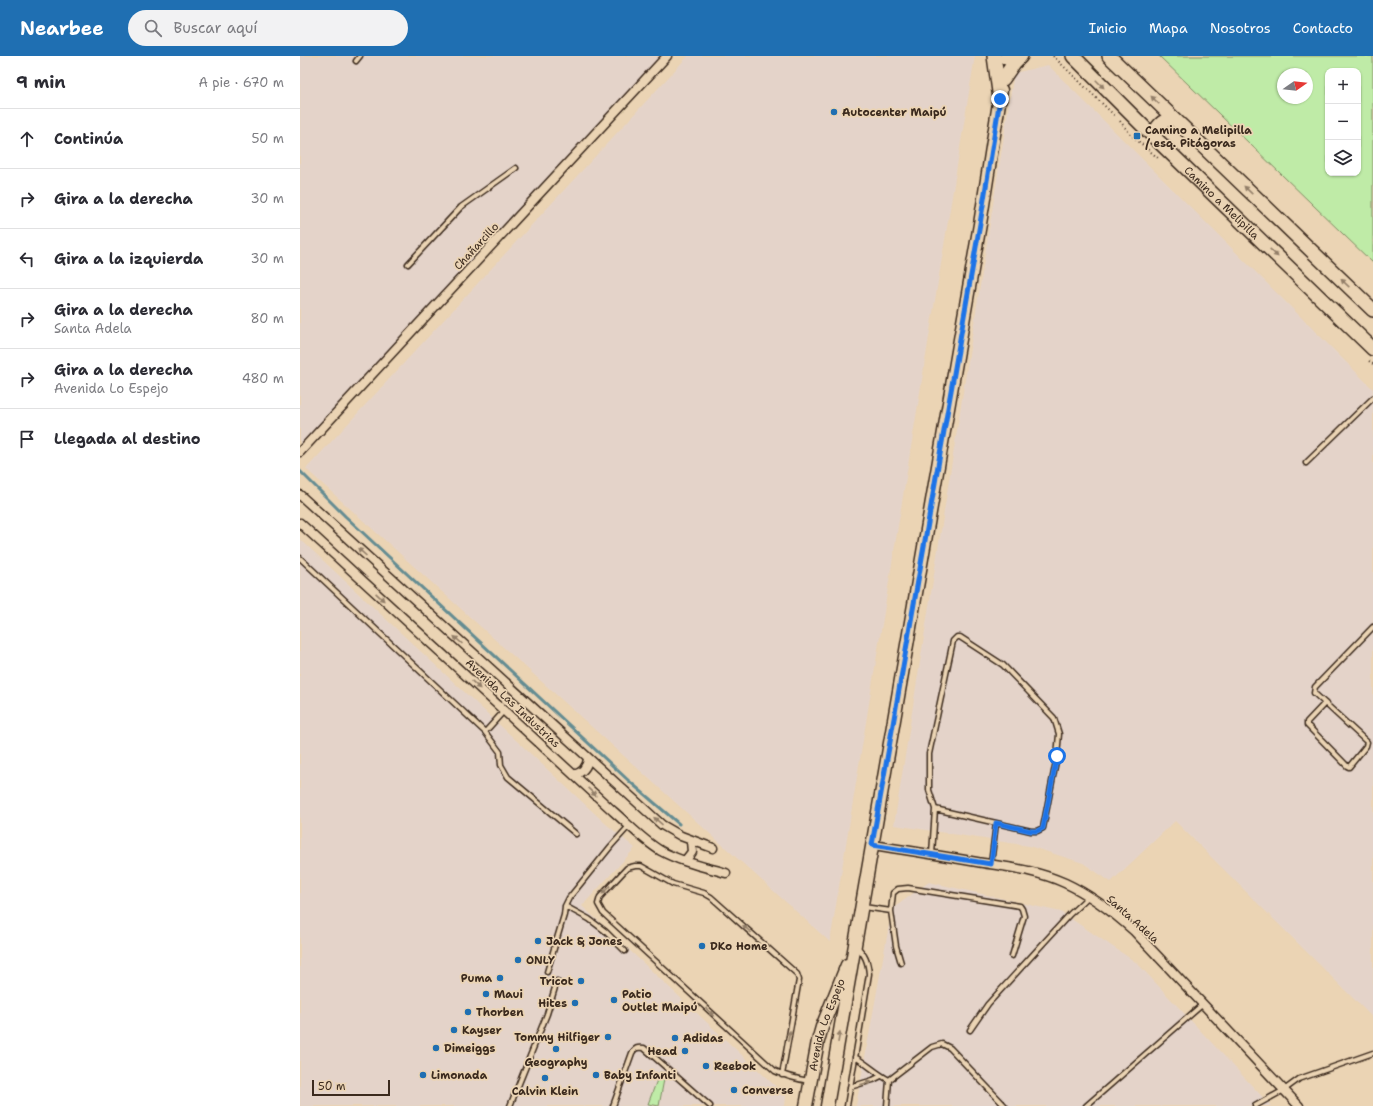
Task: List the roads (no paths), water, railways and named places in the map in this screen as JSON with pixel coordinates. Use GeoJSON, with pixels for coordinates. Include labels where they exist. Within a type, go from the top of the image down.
{"type":"FeatureCollection","features":[{"type":"Feature","properties":{"kind":"main road"},"geometry":{"type":"LineString","coordinates":[[1000,99],[1003,56]]}},
{"type":"Feature","properties":{"kind":"main road","name":"Avenida Lo Espejo"},"geometry":{"type":"LineString","coordinates":[[827,1106],[980,224],[1003,80],[1003,56]]}},
{"type":"Feature","properties":{"kind":"main road"},"geometry":{"type":"LineString","coordinates":[[1003,80],[1014,63],[1021,56]]}},
{"type":"Feature","properties":{"kind":"main road","name":"Camino a Melipilla"},"geometry":{"type":"LineString","coordinates":[[1073,56],[1154,137],[1373,348]]}},
{"type":"Feature","properties":{"kind":"main road"},"geometry":{"type":"LineString","coordinates":[[1109,56],[1373,310]]}},
{"type":"Feature","properties":{"kind":"main road"},"geometry":{"type":"LineString","coordinates":[[1154,137],[1156,129],[1162,122],[1173,118]]}},
{"type":"Feature","properties":{"kind":"main road","name":"Avenida Lo Espejo"},"geometry":{"type":"LineString","coordinates":[[806,1106],[822,1027],[855,945]]}},
{"type":"Feature","properties":{"kind":"main road"},"geometry":{"type":"LineString","coordinates":[[811,1076],[820,1068],[824,1069],[832,1076]]}},
{"type":"Feature","properties":{"kind":"street","name":"Chañarcillo"},"geometry":{"type":"LineString","coordinates":[[300,452],[667,56]]}},
{"type":"Feature","properties":{"kind":"street","name":"Avenida Las Industrias"},"geometry":{"type":"LineString","coordinates":[[300,495],[662,825],[691,841],[713,848]]}},
{"type":"Feature","properties":{"kind":"street","name":"Avenida Las Industrias"},"geometry":{"type":"LineString","coordinates":[[300,523],[651,844],[660,851],[685,861],[726,873]]}},
{"type":"Feature","properties":{"kind":"street"},"geometry":{"type":"LineString","coordinates":[[574,775],[584,770],[588,763],[588,759]]}},
{"type":"Feature","properties":{"kind":"street"},"geometry":{"type":"LineString","coordinates":[[685,861],[692,852],[691,841]]}},
{"type":"Feature","properties":{"kind":"street","name":"Santa Adela"},"geometry":{"type":"LineString","coordinates":[[872,845],[1021,869],[1051,877],[1090,896],[1118,917],[1134,932],[1299,1106]]}},
{"type":"Feature","properties":{"kind":"lane"},"geometry":{"type":"LineString","coordinates":[[356,60],[360,56]]}},
{"type":"Feature","properties":{"kind":"lane"},"geometry":{"type":"LineString","coordinates":[[408,264],[461,207],[516,168]]}},
{"type":"Feature","properties":{"kind":"lane"},"geometry":{"type":"LineString","coordinates":[[1306,463],[1373,398]]}},
{"type":"Feature","properties":{"kind":"lane"},"geometry":{"type":"LineString","coordinates":[[300,558],[485,732],[500,752],[501,765],[508,777],[576,834]]}},
{"type":"Feature","properties":{"kind":"lane"},"geometry":{"type":"LineString","coordinates":[[1325,703],[1307,722],[1307,725],[1347,766],[1350,767],[1366,746],[1367,742],[1325,703],[1314,693],[1315,687],[1373,627]]}},
{"type":"Feature","properties":{"kind":"lane"},"geometry":{"type":"LineString","coordinates":[[932,854],[935,809],[929,790],[929,754],[953,641],[957,637],[960,637],[1003,664],[1054,718],[1058,734],[1057,756],[1043,828],[1037,831],[1031,831],[935,809]]}},
{"type":"Feature","properties":{"kind":"lane"},"geometry":{"type":"LineString","coordinates":[[485,732],[505,711]]}},
{"type":"Feature","properties":{"kind":"lane"},"geometry":{"type":"LineString","coordinates":[[991,864],[996,823]]}},
{"type":"Feature","properties":{"kind":"lane"},"geometry":{"type":"LineString","coordinates":[[547,972],[564,915],[565,906],[569,898],[630,826]]}},
{"type":"Feature","properties":{"kind":"lane"},"geometry":{"type":"LineString","coordinates":[[782,1075],[798,992],[799,980],[796,974],[711,897],[673,884],[641,866],[627,868],[600,896],[598,904],[603,913],[775,1071],[782,1075],[790,1078],[811,1076]]}},
{"type":"Feature","properties":{"kind":"lane"},"geometry":{"type":"LineString","coordinates":[[901,963],[896,946],[891,911],[893,893],[898,889],[908,888],[1020,906],[1024,916],[1012,956]]}},
{"type":"Feature","properties":{"kind":"lane"},"geometry":{"type":"LineString","coordinates":[[970,1030],[988,1004],[1070,914],[1090,896]]}},
{"type":"Feature","properties":{"kind":"lane"},"geometry":{"type":"LineString","coordinates":[[565,906],[605,931],[625,951]]}},
{"type":"Feature","properties":{"kind":"lane"},"geometry":{"type":"LineString","coordinates":[[861,907],[891,911]]}},
{"type":"Feature","properties":{"kind":"lane"},"geometry":{"type":"LineString","coordinates":[[847,1106],[869,974],[868,963],[863,952],[855,945]]}},
{"type":"Feature","properties":{"kind":"lane"},"geometry":{"type":"LineString","coordinates":[[510,1106],[547,1014],[557,981]]}},
{"type":"Feature","properties":{"kind":"lane"},"geometry":{"type":"LineString","coordinates":[[1086,1106],[1203,1004]]}},
{"type":"Feature","properties":{"kind":"lane"},"geometry":{"type":"LineString","coordinates":[[887,1106],[889,1080],[932,1047],[942,1044],[950,1048],[1005,1106]]}},
{"type":"Feature","properties":{"kind":"lane"},"geometry":{"type":"LineString","coordinates":[[613,1106],[632,1053],[634,1049],[639,1047],[644,1048],[710,1106]]}},
{"type":"Feature","properties":{"kind":"lane"},"geometry":{"type":"LineString","coordinates":[[1255,1106],[1284,1090],[1299,1079],[1373,1053]]}},
{"type":"Feature","properties":{"kind":"lane"},"geometry":{"type":"LineString","coordinates":[[855,1057],[875,1069],[881,1076],[889,1080]]}},
{"type":"Feature","properties":{"kind":"lane"},"geometry":{"type":"LineString","coordinates":[[850,1087],[881,1076]]}},
{"type":"Feature","properties":{"kind":"waterway"},"geometry":{"type":"LineString","coordinates":[[300,471],[345,516],[629,781],[679,824]]}},
{"type":"Feature","properties":{"kind":"place","name":"Autocenter Maipú"},"geometry":{"type":"Point","coordinates":[834,112]}},
{"type":"Feature","properties":{"kind":"place","name":"Camino a Melipilla / esq. Pitágoras"},"geometry":{"type":"Point","coordinates":[1137,136]}},
{"type":"Feature","properties":{"kind":"place","name":"Jack & Jones"},"geometry":{"type":"Point","coordinates":[538,941]}},
{"type":"Feature","properties":{"kind":"place","name":"DKo Home"},"geometry":{"type":"Point","coordinates":[702,946]}},
{"type":"Feature","properties":{"kind":"place","name":"ONLY"},"geometry":{"type":"Point","coordinates":[518,960]}},
{"type":"Feature","properties":{"kind":"place","name":"Puma"},"geometry":{"type":"Point","coordinates":[500,978]}},
{"type":"Feature","properties":{"kind":"place","name":"Tricot"},"geometry":{"type":"Point","coordinates":[581,981]}},
{"type":"Feature","properties":{"kind":"place","name":"Maui"},"geometry":{"type":"Point","coordinates":[486,994]}},
{"type":"Feature","properties":{"kind":"place","name":"Patio Outlet Maipú"},"geometry":{"type":"Point","coordinates":[614,1000]}},
{"type":"Feature","properties":{"kind":"place","name":"Hites"},"geometry":{"type":"Point","coordinates":[575,1003]}},
{"type":"Feature","properties":{"kind":"place","name":"Thorben"},"geometry":{"type":"Point","coordinates":[468,1012]}},
{"type":"Feature","properties":{"kind":"place","name":"Kayser"},"geometry":{"type":"Point","coordinates":[454,1030]}},
{"type":"Feature","properties":{"kind":"place","name":"Tommy Hilfiger"},"geometry":{"type":"Point","coordinates":[608,1037]}},
{"type":"Feature","properties":{"kind":"place","name":"Adidas"},"geometry":{"type":"Point","coordinates":[675,1038]}},
{"type":"Feature","properties":{"kind":"place","name":"Dimeiggs"},"geometry":{"type":"Point","coordinates":[436,1048]}},
{"type":"Feature","properties":{"kind":"place","name":"Geography"},"geometry":{"type":"Point","coordinates":[556,1049]}},
{"type":"Feature","properties":{"kind":"place","name":"Head"},"geometry":{"type":"Point","coordinates":[685,1051]}},
{"type":"Feature","properties":{"kind":"place","name":"Reebok"},"geometry":{"type":"Point","coordinates":[706,1066]}},
{"type":"Feature","properties":{"kind":"place","name":"Limonada"},"geometry":{"type":"Point","coordinates":[423,1075]}},
{"type":"Feature","properties":{"kind":"place","name":"Baby Infanti"},"geometry":{"type":"Point","coordinates":[596,1075]}},
{"type":"Feature","properties":{"kind":"place","name":"Calvin Klein"},"geometry":{"type":"Point","coordinates":[545,1078]}},
{"type":"Feature","properties":{"kind":"place","name":"Converse"},"geometry":{"type":"Point","coordinates":[734,1090]}}]}
